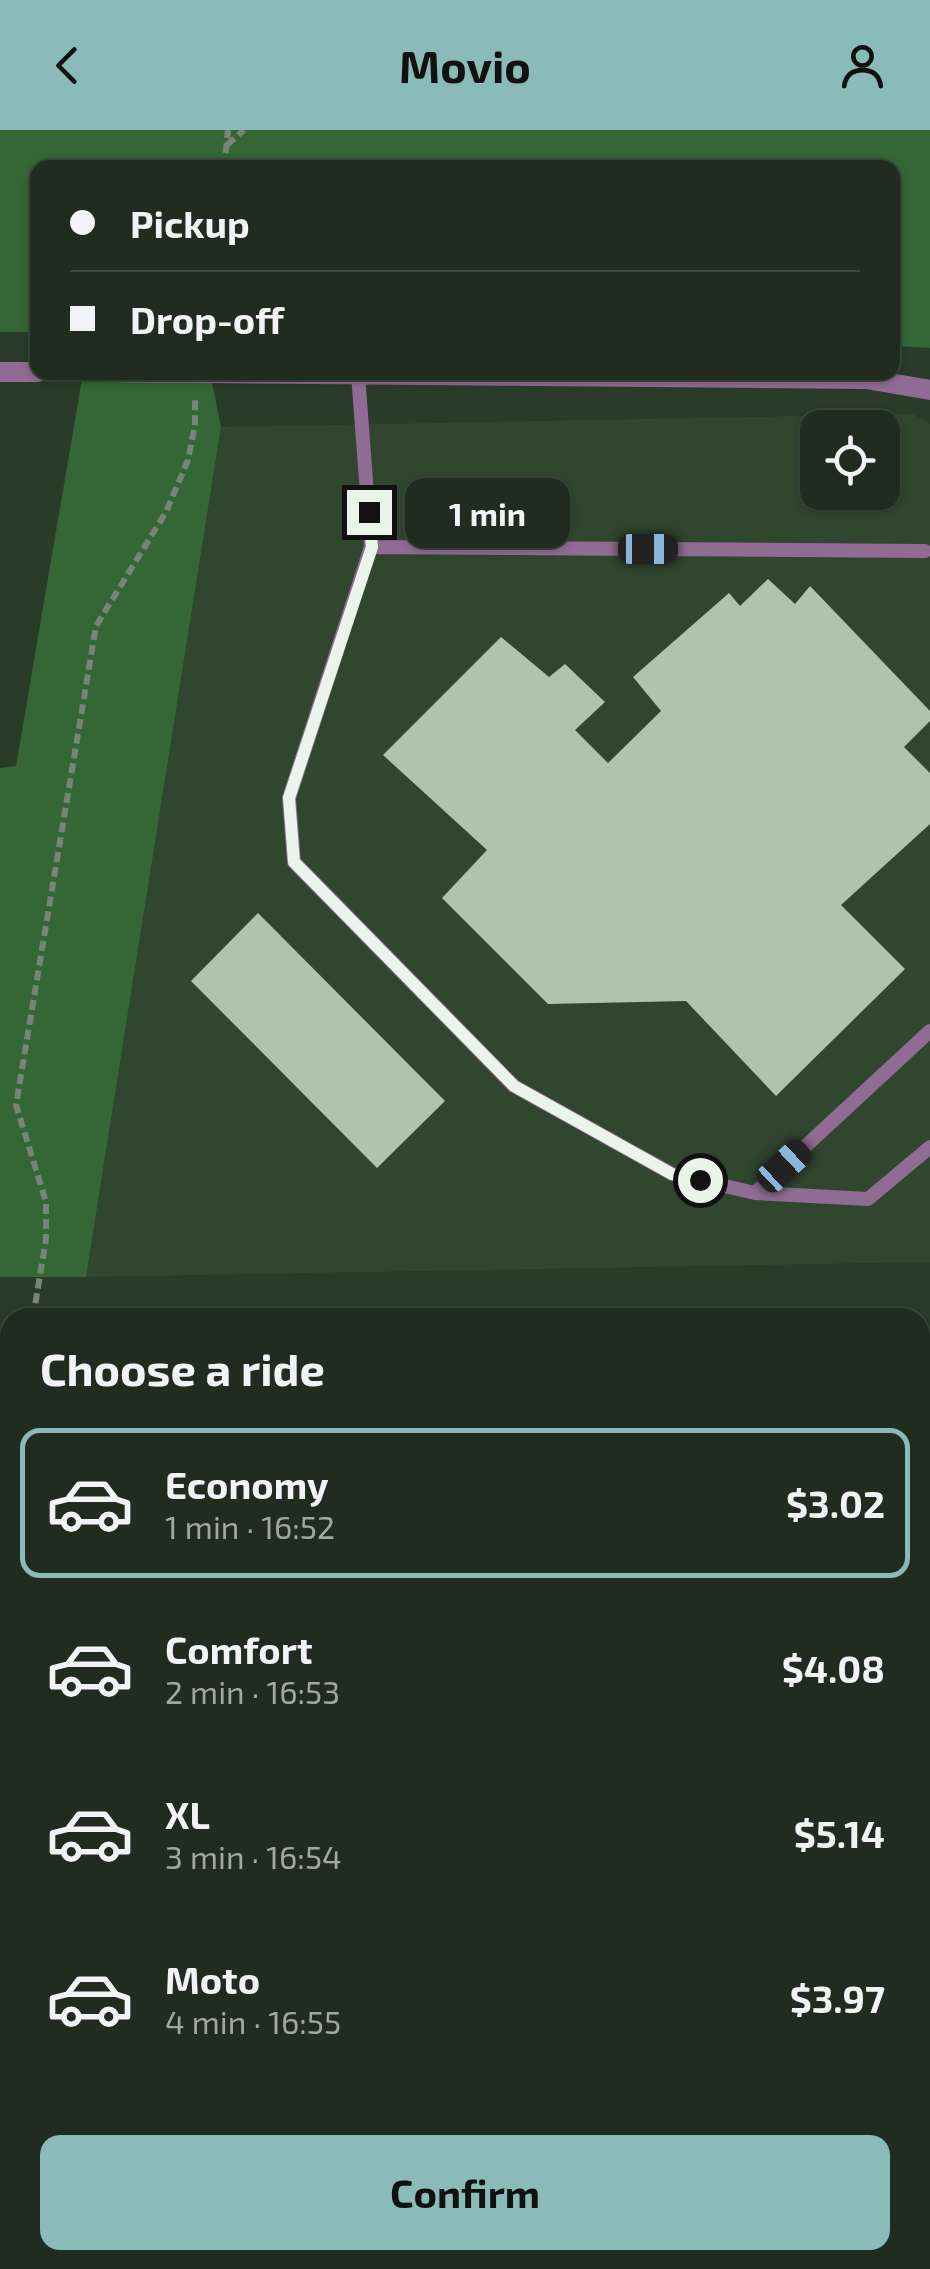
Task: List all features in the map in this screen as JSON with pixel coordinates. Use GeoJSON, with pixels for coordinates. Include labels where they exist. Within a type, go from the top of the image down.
{"type":"FeatureCollection","features":[{"type":"Feature","properties":{"kind":"street"},"geometry":{"type":"LineString","coordinates":[[0,372],[30,372]]}},
{"type":"Feature","properties":{"kind":"street"},"geometry":{"type":"LineString","coordinates":[[877,380],[930,390]]}},
{"type":"Feature","properties":{"kind":"lane"},"geometry":{"type":"LineString","coordinates":[[358,380],[372,547],[289,798],[294,862],[514,1086],[672,1174],[754,1193],[868,1198],[930,1146]]}},
{"type":"Feature","properties":{"kind":"lane"},"geometry":{"type":"LineString","coordinates":[[372,547],[925,550]]}},
{"type":"Feature","properties":{"kind":"lane"},"geometry":{"type":"LineString","coordinates":[[754,1193],[930,1031]]}},
{"type":"Feature","properties":{"kind":"path"},"geometry":{"type":"LineString","coordinates":[[225,160],[228,130]]}},
{"type":"Feature","properties":{"kind":"path"},"geometry":{"type":"LineString","coordinates":[[227,145],[244,130]]}},
{"type":"Feature","properties":{"kind":"path"},"geometry":{"type":"LineString","coordinates":[[34,1308],[46,1202],[16,1106],[96,626],[166,512],[188,460],[196,425],[194,380]]}},
{"type":"Feature","properties":{"kind":"shaded area"},"geometry":{"type":"Polygon","coordinates":[[[900,414],[913,414],[930,424],[930,1262],[86,1277],[221,427],[800,416],[800,510],[900,510],[900,414]]]}},
{"type":"Feature","properties":{"kind":"green space"},"geometry":{"type":"Polygon","coordinates":[[[0,130],[930,130],[930,348],[900,346],[900,160],[30,160],[30,332],[0,332],[0,130]]]}},
{"type":"Feature","properties":{"kind":"green space"},"geometry":{"type":"Polygon","coordinates":[[[82,380],[211,380],[221,427],[86,1277],[0,1277],[0,768],[16,766],[82,380]]]}},
{"type":"Feature","properties":{"kind":"building"},"geometry":{"type":"Polygon","coordinates":[[[768,579],[795,604],[810,586],[930,711],[930,721],[904,747],[930,773],[930,824],[841,905],[905,969],[776,1096],[686,1001],[548,1004],[442,898],[487,850],[383,755],[501,637],[549,677],[565,664],[605,702],[575,730],[608,763],[661,711],[633,677],[729,593],[740,606],[768,579]]]}},
{"type":"Feature","properties":{"kind":"building"},"geometry":{"type":"Polygon","coordinates":[[[258,913],[445,1101],[377,1168],[191,981],[258,913]]]}},
{"type":"Feature","properties":{"kind":"route"},"geometry":{"type":"LineString","coordinates":[[369,512],[372,547],[289,798],[294,862],[514,1086],[672,1174],[700,1180]]}}]}
